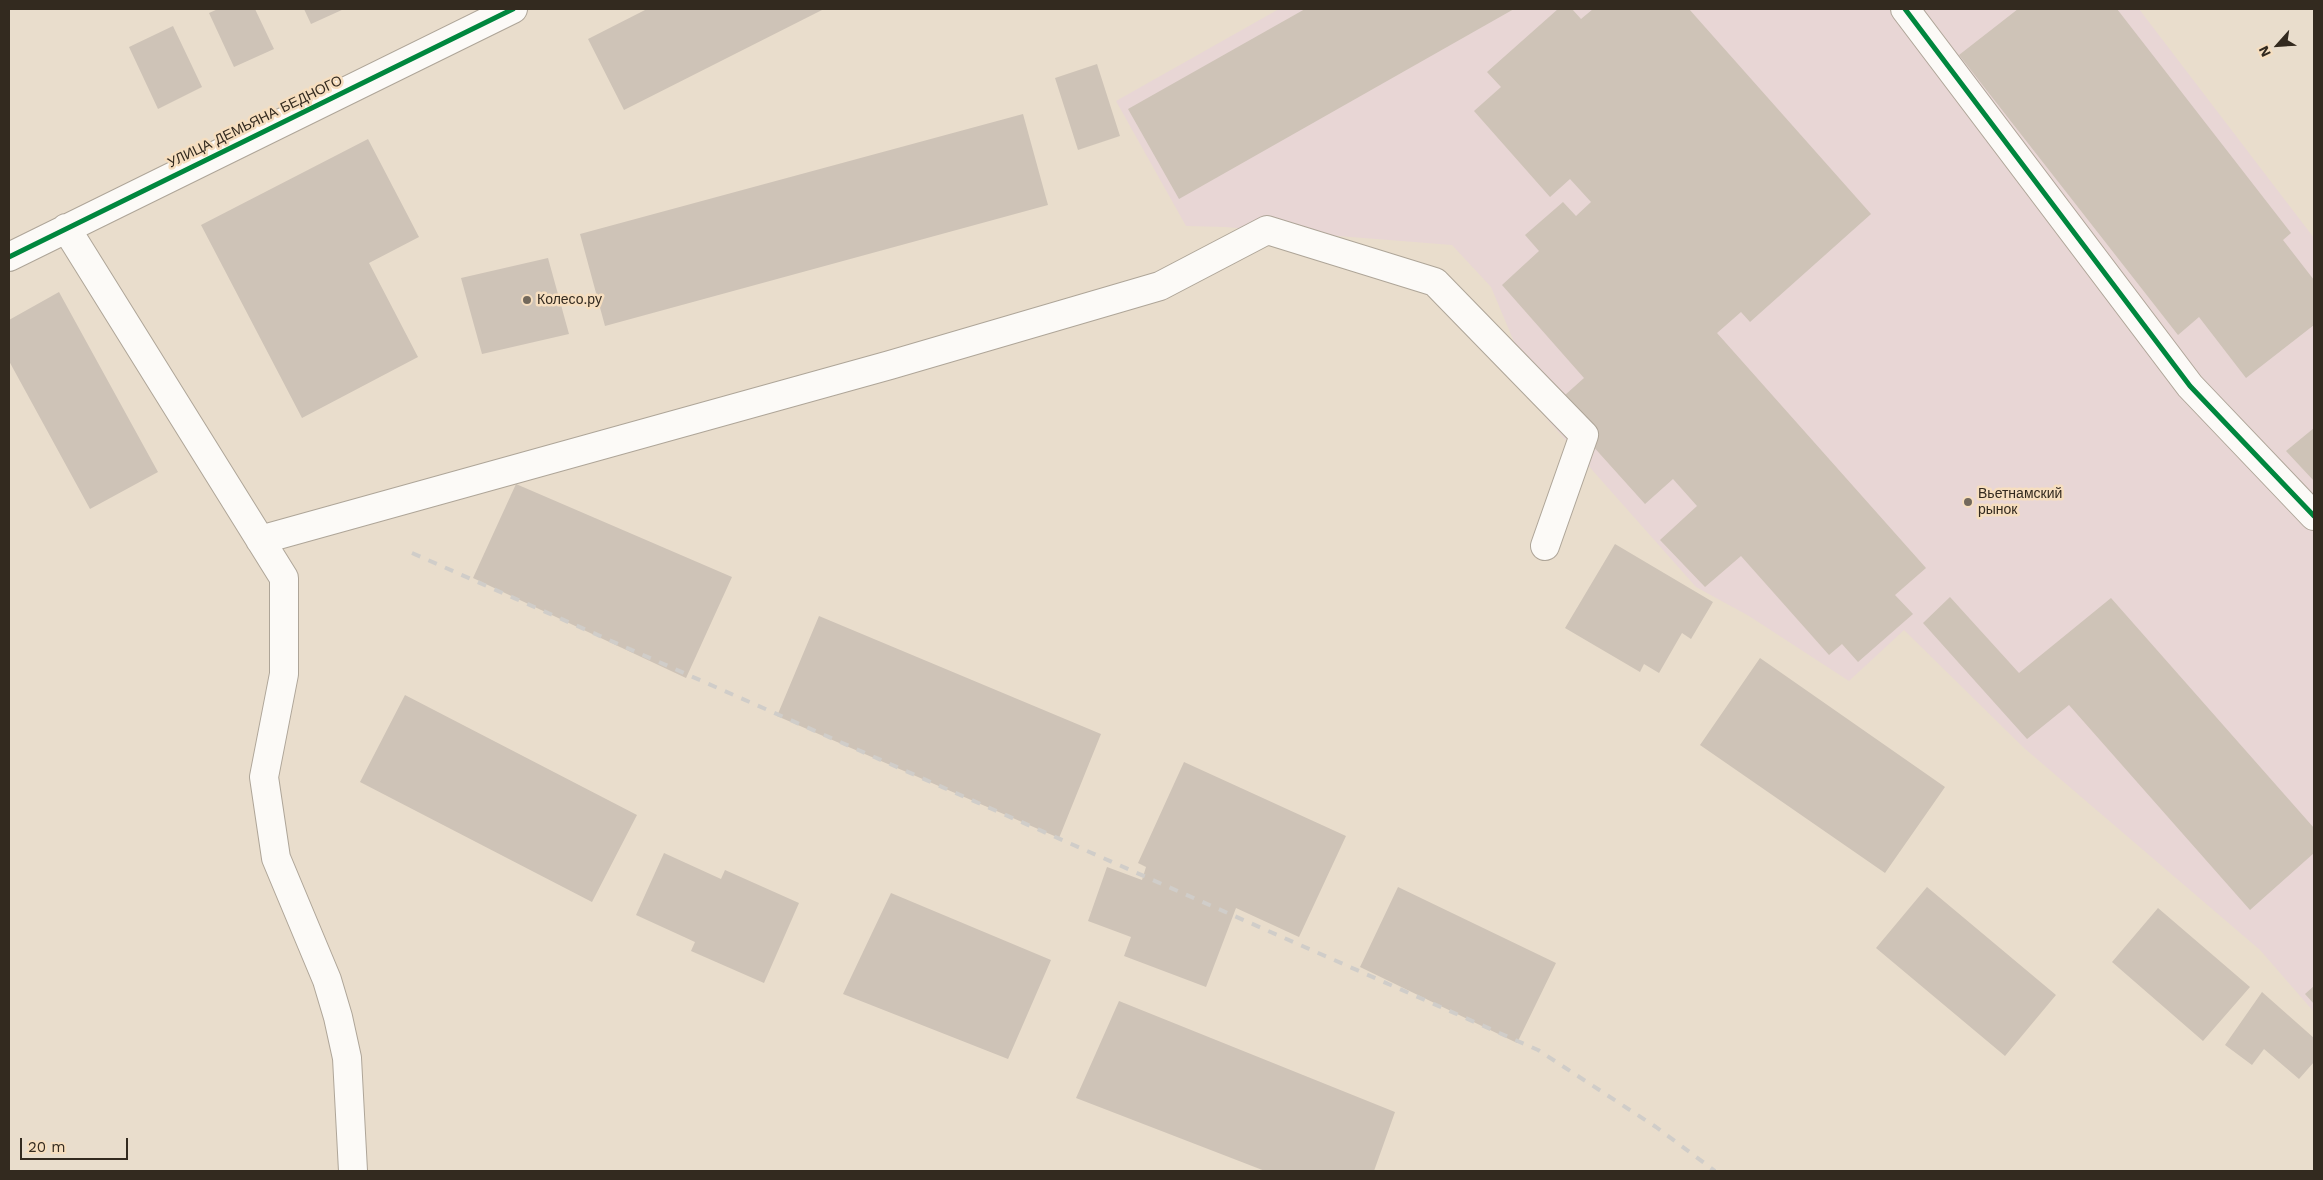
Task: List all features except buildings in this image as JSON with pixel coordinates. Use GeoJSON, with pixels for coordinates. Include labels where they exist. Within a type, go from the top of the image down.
{"type":"FeatureCollection","features":[{"type":"Feature","properties":{"kind":"street","name":"УЛИЦА ДЕМЬЯНА БЕДНОГО"},"geometry":{"type":"LineString","coordinates":[[9,257],[513,9]]}},
{"type":"Feature","properties":{"kind":"street"},"geometry":{"type":"LineString","coordinates":[[1905,9],[2190,386],[2314,516]]}},
{"type":"Feature","properties":{"kind":"street"},"geometry":{"type":"LineString","coordinates":[[66,228],[284,578],[284,674],[264,777],[276,858],[327,980],[338,1018],[347,1058],[353,1171]]}},
{"type":"Feature","properties":{"kind":"street"},"geometry":{"type":"LineString","coordinates":[[260,540],[880,367],[1160,286],[1268,230],[1436,282],[1584,435],[1545,546]]}},
{"type":"Feature","properties":{"kind":"shaded area","name":"Вьетнамский рынок"},"geometry":{"type":"Polygon","coordinates":[[[1279,9],[2139,9],[2314,238],[2314,1012],[2260,950],[2024,748],[1904,630],[1849,681],[1749,616],[1696,587],[1546,418],[1491,287],[1452,245],[1225,227],[1186,226],[1116,101],[1279,9]]]}},
{"type":"Feature","properties":{"kind":"railway"},"geometry":{"type":"LineString","coordinates":[[412,553],[1538,1050],[1656,1127],[1715,1171]]}},
{"type":"Feature","properties":{"kind":"cycle path"},"geometry":{"type":"LineString","coordinates":[[9,257],[513,9]]}},
{"type":"Feature","properties":{"kind":"cycle path"},"geometry":{"type":"LineString","coordinates":[[1905,9],[2190,386],[2314,516]]}},
{"type":"Feature","properties":{"kind":"place","name":"Колесо.ру"},"geometry":{"type":"Point","coordinates":[527,300]}},
{"type":"Feature","properties":{"kind":"place","name":"Вьетнамский рынок"},"geometry":{"type":"Point","coordinates":[1968,502]}}]}
